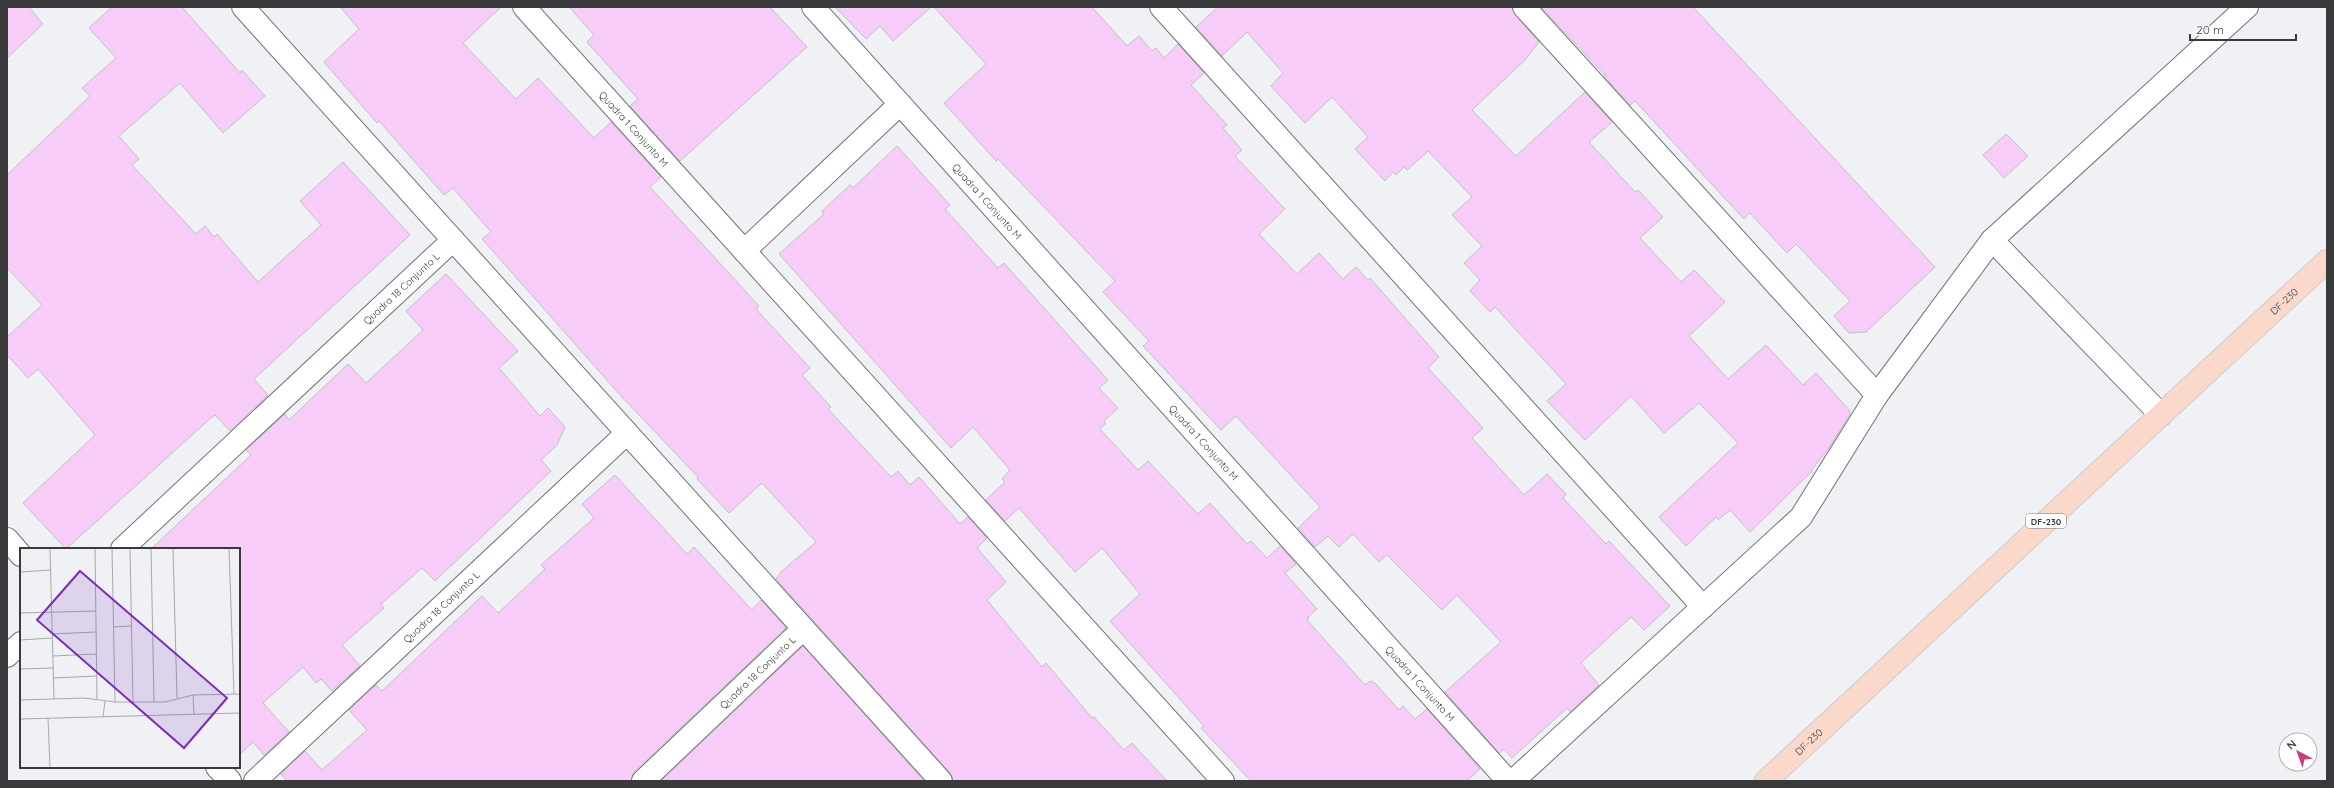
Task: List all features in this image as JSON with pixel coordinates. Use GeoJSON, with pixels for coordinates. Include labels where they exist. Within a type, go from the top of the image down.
{"type":"FeatureCollection","features":[{"type":"Feature","properties":{"kind":"main road","name":"DF-230"},"geometry":{"type":"LineString","coordinates":[[1766,781],[2327,261]]}},
{"type":"Feature","properties":{"kind":"street"},"geometry":{"type":"LineString","coordinates":[[243,7],[941,781]]}},
{"type":"Feature","properties":{"kind":"street","name":"Quadra 1 Conjunto M"},"geometry":{"type":"LineString","coordinates":[[524,7],[1223,781]]}},
{"type":"Feature","properties":{"kind":"street","name":"Quadra 1 Conjunto M"},"geometry":{"type":"LineString","coordinates":[[812,7],[1508,781]]}},
{"type":"Feature","properties":{"kind":"street"},"geometry":{"type":"LineString","coordinates":[[1162,7],[1703,607]]}},
{"type":"Feature","properties":{"kind":"street"},"geometry":{"type":"LineString","coordinates":[[1524,7],[1877,395]]}},
{"type":"Feature","properties":{"kind":"street"},"geometry":{"type":"LineString","coordinates":[[1513,781],[1801,516],[1877,395],[1992,240],[2247,7]]}},
{"type":"Feature","properties":{"kind":"street"},"geometry":{"type":"LineString","coordinates":[[744,251],[900,104]]}},
{"type":"Feature","properties":{"kind":"street","name":"Quadra 18 Conjunto L"},"geometry":{"type":"LineString","coordinates":[[123,548],[453,240]]}},
{"type":"Feature","properties":{"kind":"street"},"geometry":{"type":"LineString","coordinates":[[1992,240],[2161,415]]}},
{"type":"Feature","properties":{"kind":"street","name":"Quadra 18 Conjunto L"},"geometry":{"type":"LineString","coordinates":[[255,781],[627,432]]}},
{"type":"Feature","properties":{"kind":"street"},"geometry":{"type":"LineString","coordinates":[[7,539],[20,553]]}},
{"type":"Feature","properties":{"kind":"street","name":"Quadra 18 Conjunto L"},"geometry":{"type":"LineString","coordinates":[[643,781],[803,629]]}},
{"type":"Feature","properties":{"kind":"street"},"geometry":{"type":"LineString","coordinates":[[7,656],[20,644]]}},
{"type":"Feature","properties":{"kind":"street"},"geometry":{"type":"LineString","coordinates":[[218,768],[230,781]]}},
{"type":"Feature","properties":{"kind":"building"},"geometry":{"type":"Polygon","coordinates":[[[7,7],[29,7],[43,24],[7,58],[7,7]]]}},
{"type":"Feature","properties":{"kind":"building"},"geometry":{"type":"Polygon","coordinates":[[[112,7],[182,7],[240,73],[242,70],[265,96],[223,133],[180,83],[119,136],[139,159],[132,165],[196,234],[205,226],[214,237],[217,234],[258,282],[321,225],[300,201],[343,162],[410,235],[254,379],[268,395],[230,431],[215,415],[212,417],[67,548],[65,548],[23,503],[95,435],[38,369],[28,378],[7,355],[7,337],[42,305],[7,268],[7,175],[90,96],[82,88],[116,58],[89,28],[112,7]]]}},
{"type":"Feature","properties":{"kind":"building"},"geometry":{"type":"Polygon","coordinates":[[[340,7],[501,7],[463,43],[516,99],[538,78],[594,138],[611,122],[661,177],[650,187],[759,306],[756,309],[810,368],[802,375],[831,407],[828,409],[891,477],[898,471],[910,485],[919,477],[960,524],[968,517],[987,538],[977,548],[1006,582],[987,600],[1042,667],[1046,663],[1092,718],[1094,717],[1124,750],[1132,743],[1167,781],[953,781],[950,773],[776,579],[782,571],[816,542],[762,483],[729,513],[697,479],[698,477],[622,397],[482,239],[491,232],[453,188],[444,195],[379,121],[377,123],[324,62],[359,29],[340,7]]]}},
{"type":"Feature","properties":{"kind":"building"},"geometry":{"type":"Polygon","coordinates":[[[569,7],[770,7],[807,47],[680,161],[630,106],[638,99],[587,42],[594,35],[569,7]]]}},
{"type":"Feature","properties":{"kind":"building"},"geometry":{"type":"Polygon","coordinates":[[[835,7],[931,7],[893,41],[880,26],[866,39],[835,7]]]}},
{"type":"Feature","properties":{"kind":"building"},"geometry":{"type":"Polygon","coordinates":[[[934,7],[1092,7],[1127,46],[1139,36],[1152,51],[1156,48],[1164,58],[1178,44],[1204,73],[1191,85],[1227,125],[1223,128],[1242,150],[1235,156],[1285,209],[1259,234],[1297,274],[1319,253],[1343,279],[1356,267],[1368,280],[1370,278],[1439,357],[1428,368],[1483,428],[1472,438],[1524,495],[1547,474],[1566,494],[1563,498],[1606,544],[1609,541],[1670,606],[1644,630],[1631,617],[1581,663],[1599,685],[1570,712],[1567,708],[1512,758],[1504,749],[1499,753],[1445,692],[1501,642],[1457,595],[1442,610],[1387,555],[1379,562],[1353,534],[1339,547],[1328,536],[1315,547],[1298,528],[1320,507],[1236,416],[1221,430],[1143,346],[1149,341],[1103,292],[1115,281],[998,159],[996,161],[944,103],[986,64],[934,7]]]}},
{"type":"Feature","properties":{"kind":"building"},"geometry":{"type":"Polygon","coordinates":[[[1218,7],[1512,7],[1515,15],[1539,42],[1525,60],[1472,110],[1516,156],[1585,92],[1612,122],[1589,142],[1635,192],[1638,190],[1663,217],[1640,238],[1681,282],[1694,270],[1725,302],[1689,336],[1728,379],[1766,345],[1803,385],[1816,373],[1849,410],[1850,414],[1829,448],[1812,469],[1813,470],[1750,532],[1730,510],[1718,520],[1716,517],[1686,546],[1659,517],[1738,443],[1699,403],[1664,433],[1631,396],[1585,440],[1547,401],[1566,384],[1495,307],[1490,312],[1470,291],[1480,280],[1464,263],[1482,246],[1452,215],[1472,197],[1428,151],[1407,170],[1404,167],[1396,175],[1393,172],[1385,181],[1355,149],[1368,137],[1332,97],[1305,123],[1271,86],[1283,73],[1247,32],[1222,56],[1196,27],[1218,7]]]}},
{"type":"Feature","properties":{"kind":"building"},"geometry":{"type":"Polygon","coordinates":[[[1541,7],[1693,7],[1935,267],[1866,332],[1849,333],[1834,316],[1850,301],[1796,244],[1787,253],[1750,213],[1744,219],[1635,101],[1630,105],[1604,76],[1605,75],[1541,7]]]}},
{"type":"Feature","properties":{"kind":"building"},"geometry":{"type":"Polygon","coordinates":[[[2006,134],[2028,156],[2004,178],[1983,155],[2006,134]]]}},
{"type":"Feature","properties":{"kind":"building"},"geometry":{"type":"Polygon","coordinates":[[[897,146],[950,205],[945,209],[998,268],[1004,263],[1108,380],[1099,388],[1118,408],[1104,421],[1106,423],[1100,429],[1138,470],[1148,461],[1198,514],[1210,503],[1247,544],[1251,541],[1267,558],[1280,546],[1296,564],[1285,573],[1317,609],[1308,617],[1309,618],[1307,620],[1365,685],[1370,681],[1375,683],[1399,710],[1403,706],[1415,719],[1427,709],[1480,769],[1467,781],[1251,781],[1201,728],[1204,726],[1110,621],[1140,594],[1102,548],[1075,572],[1019,508],[1005,521],[986,500],[1005,482],[1002,479],[1010,470],[973,427],[951,448],[779,254],[824,214],[822,211],[850,185],[853,188],[897,146]]]}},
{"type":"Feature","properties":{"kind":"building"},"geometry":{"type":"Polygon","coordinates":[[[446,274],[518,351],[499,368],[540,416],[548,408],[565,427],[557,445],[541,460],[551,471],[435,581],[422,568],[381,604],[384,608],[342,645],[360,666],[332,691],[321,679],[316,683],[303,667],[263,703],[289,732],[264,755],[253,742],[240,754],[240,548],[152,548],[251,455],[246,450],[285,414],[289,420],[348,364],[366,383],[423,330],[406,311],[446,274]]]}},
{"type":"Feature","properties":{"kind":"building"},"geometry":{"type":"Polygon","coordinates":[[[615,475],[687,554],[694,547],[752,610],[761,600],[786,628],[634,772],[631,781],[287,781],[281,774],[305,751],[322,770],[367,730],[349,710],[376,685],[382,691],[482,596],[498,613],[545,569],[541,565],[594,518],[582,504],[615,475]]]}},
{"type":"Feature","properties":{"kind":"building"},"geometry":{"type":"Polygon","coordinates":[[[803,646],[924,781],[661,781],[803,646]]]}}]}
